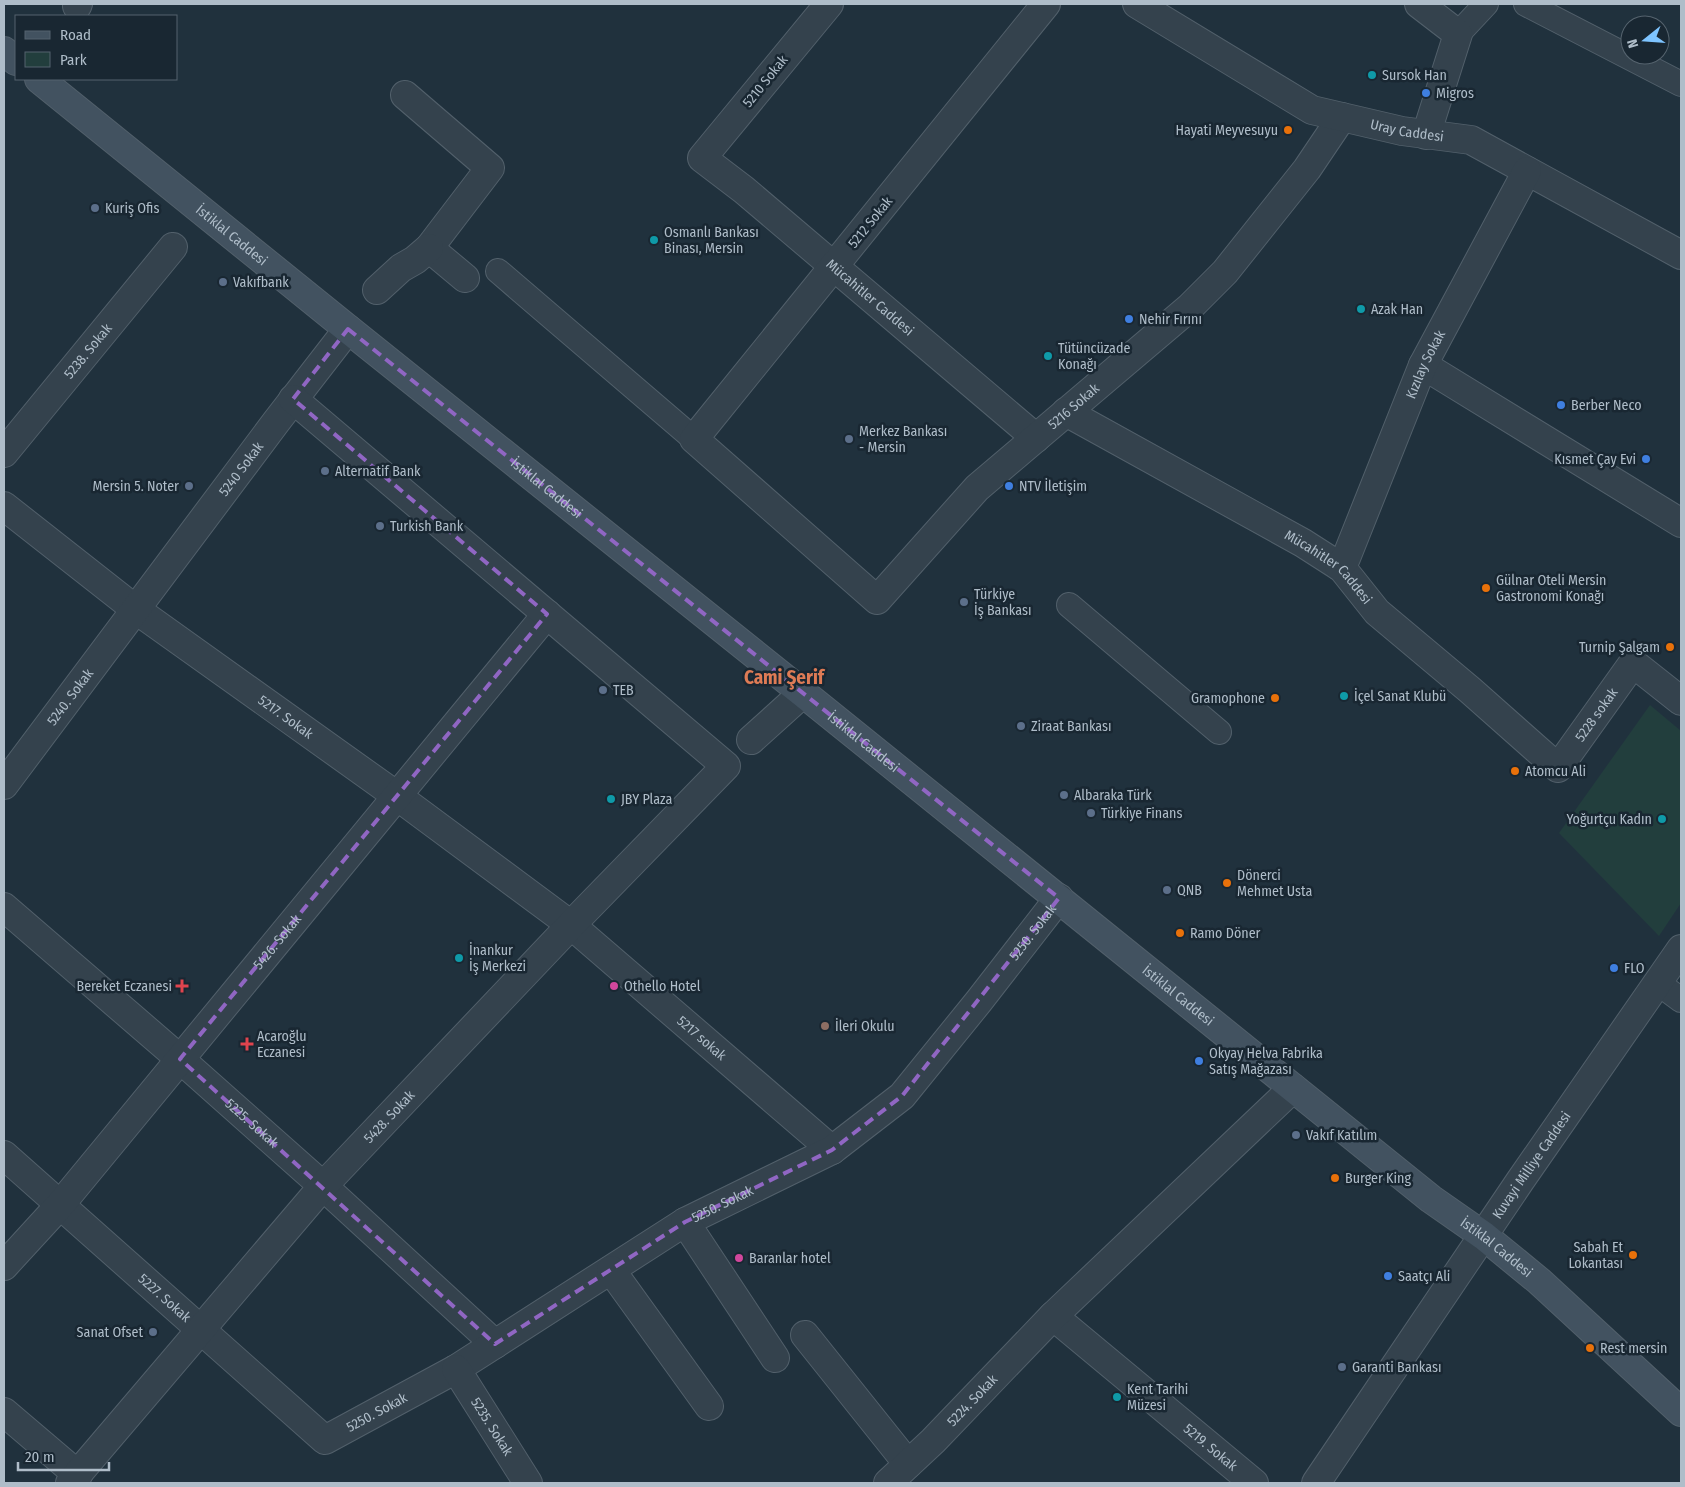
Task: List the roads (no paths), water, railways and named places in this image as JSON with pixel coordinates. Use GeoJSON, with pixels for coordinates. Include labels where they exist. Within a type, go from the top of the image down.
{"type":"FeatureCollection","features":[{"type":"Feature","properties":{"kind":"main road"},"geometry":{"type":"LineString","coordinates":[[4,51],[15,60]]}},
{"type":"Feature","properties":{"kind":"main road","name":"İstiklal Caddesi"},"geometry":{"type":"LineString","coordinates":[[40,80],[1431,1198],[1484,1236],[1539,1281],[1681,1412]]}},
{"type":"Feature","properties":{"kind":"street","name":"5210 Sokak"},"geometry":{"type":"LineString","coordinates":[[702,158],[829,4]]}},
{"type":"Feature","properties":{"kind":"street","name":"5212 Sokak"},"geometry":{"type":"LineString","coordinates":[[694,439],[1046,4]]}},
{"type":"Feature","properties":{"kind":"street","name":"Uray Caddesi"},"geometry":{"type":"LineString","coordinates":[[1137,4],[1312,110],[1402,131],[1471,140],[1681,255]]}},
{"type":"Feature","properties":{"kind":"street"},"geometry":{"type":"LineString","coordinates":[[1419,4],[1458,34]]}},
{"type":"Feature","properties":{"kind":"street"},"geometry":{"type":"LineString","coordinates":[[1426,134],[1458,34],[1486,4]]}},
{"type":"Feature","properties":{"kind":"street"},"geometry":{"type":"LineString","coordinates":[[1526,4],[1681,84]]}},
{"type":"Feature","properties":{"kind":"street"},"geometry":{"type":"LineString","coordinates":[[377,290],[401,268],[415,260],[429,248],[490,168],[405,95]]}},
{"type":"Feature","properties":{"kind":"street","name":"5216 Sokak"},"geometry":{"type":"LineString","coordinates":[[694,439],[877,600],[977,488],[1189,308],[1225,272],[1307,169],[1342,117]]}},
{"type":"Feature","properties":{"kind":"street","name":"Mücahitler Caddesi"},"geometry":{"type":"LineString","coordinates":[[702,158],[744,190],[1036,438]]}},
{"type":"Feature","properties":{"kind":"street","name":"Kızılay Sokak"},"geometry":{"type":"LineString","coordinates":[[1340,566],[1346,558],[1423,365],[1527,171]]}},
{"type":"Feature","properties":{"kind":"street","name":"5238. Sokak"},"geometry":{"type":"LineString","coordinates":[[4,453],[173,247]]}},
{"type":"Feature","properties":{"kind":"street"},"geometry":{"type":"LineString","coordinates":[[429,248],[465,278]]}},
{"type":"Feature","properties":{"kind":"street"},"geometry":{"type":"LineString","coordinates":[[498,270],[694,439]]}},
{"type":"Feature","properties":{"kind":"street","name":"5240 Sokak"},"geometry":{"type":"LineString","coordinates":[[135,609],[348,329]]}},
{"type":"Feature","properties":{"kind":"street"},"geometry":{"type":"LineString","coordinates":[[1423,365],[1681,523]]}},
{"type":"Feature","properties":{"kind":"street"},"geometry":{"type":"LineString","coordinates":[[293,399],[547,614]]}},
{"type":"Feature","properties":{"kind":"street","name":"Mücahitler Caddesi"},"geometry":{"type":"LineString","coordinates":[[1066,412],[1303,543],[1340,566],[1377,612],[1470,690],[1558,768]]}},
{"type":"Feature","properties":{"kind":"street","name":"5217. Sokak"},"geometry":{"type":"LineString","coordinates":[[4,506],[135,609],[397,796],[571,924]]}},
{"type":"Feature","properties":{"kind":"street"},"geometry":{"type":"LineString","coordinates":[[1069,605],[1219,732]]}},
{"type":"Feature","properties":{"kind":"street","name":"5240. Sokak"},"geometry":{"type":"LineString","coordinates":[[4,785],[135,609]]}},
{"type":"Feature","properties":{"kind":"street","name":"5428. Sokak"},"geometry":{"type":"LineString","coordinates":[[74,1479],[323,1186],[571,924],[726,766],[547,614]]}},
{"type":"Feature","properties":{"kind":"street","name":"5426. Sokak"},"geometry":{"type":"LineString","coordinates":[[4,1266],[60,1205],[547,614]]}},
{"type":"Feature","properties":{"kind":"street","name":"5228 sokak"},"geometry":{"type":"LineString","coordinates":[[1558,768],[1633,663],[1681,701]]}},
{"type":"Feature","properties":{"kind":"street"},"geometry":{"type":"LineString","coordinates":[[751,740],[803,692]]}},
{"type":"Feature","properties":{"kind":"street","name":"5250. Sokak"},"geometry":{"type":"LineString","coordinates":[[325,1440],[456,1370],[685,1222],[832,1150],[902,1096],[967,1017],[1059,898]]}},
{"type":"Feature","properties":{"kind":"street","name":"5225. Sokak"},"geometry":{"type":"LineString","coordinates":[[4,907],[323,1186],[495,1344]]}},
{"type":"Feature","properties":{"kind":"street","name":"5217 sokak"},"geometry":{"type":"LineString","coordinates":[[571,924],[832,1150]]}},
{"type":"Feature","properties":{"kind":"street","name":"Kuvayi Milliye Caddesi"},"geometry":{"type":"LineString","coordinates":[[1325,1480],[1520,1181],[1681,949]]}},
{"type":"Feature","properties":{"kind":"street"},"geometry":{"type":"LineString","coordinates":[[1658,983],[1681,1000]]}},
{"type":"Feature","properties":{"kind":"street","name":"5224. Sokak"},"geometry":{"type":"LineString","coordinates":[[888,1483],[933,1441],[1053,1316],[1294,1088]]}},
{"type":"Feature","properties":{"kind":"street","name":"5227. Sokak"},"geometry":{"type":"LineString","coordinates":[[4,1155],[325,1440]]}},
{"type":"Feature","properties":{"kind":"street"},"geometry":{"type":"LineString","coordinates":[[685,1222],[775,1358]]}},
{"type":"Feature","properties":{"kind":"street"},"geometry":{"type":"LineString","coordinates":[[611,1270],[709,1406]]}},
{"type":"Feature","properties":{"kind":"street","name":"5219. Sokak"},"geometry":{"type":"LineString","coordinates":[[1053,1316],[1254,1483]]}},
{"type":"Feature","properties":{"kind":"street"},"geometry":{"type":"LineString","coordinates":[[805,1335],[908,1464]]}},
{"type":"Feature","properties":{"kind":"street","name":"5235. Sokak"},"geometry":{"type":"LineString","coordinates":[[456,1370],[528,1483]]}},
{"type":"Feature","properties":{"kind":"street"},"geometry":{"type":"LineString","coordinates":[[4,1412],[74,1479]]}},
{"type":"Feature","properties":{"kind":"place","name":"Sursok Han"},"geometry":{"type":"Point","coordinates":[1372,75]}},
{"type":"Feature","properties":{"kind":"place","name":"Migros"},"geometry":{"type":"Point","coordinates":[1426,93]}},
{"type":"Feature","properties":{"kind":"place","name":"Hayati Meyvesuyu"},"geometry":{"type":"Point","coordinates":[1288,130]}},
{"type":"Feature","properties":{"kind":"place","name":"Kuriş Ofis"},"geometry":{"type":"Point","coordinates":[95,208]}},
{"type":"Feature","properties":{"kind":"place","name":"Osmanlı Bankası Binası, Mersin"},"geometry":{"type":"Point","coordinates":[654,240]}},
{"type":"Feature","properties":{"kind":"place","name":"Vakıfbank"},"geometry":{"type":"Point","coordinates":[223,282]}},
{"type":"Feature","properties":{"kind":"place","name":"Azak Han"},"geometry":{"type":"Point","coordinates":[1361,309]}},
{"type":"Feature","properties":{"kind":"place","name":"Nehir Fırını"},"geometry":{"type":"Point","coordinates":[1129,319]}},
{"type":"Feature","properties":{"kind":"place","name":"Tütüncüzade Konağı"},"geometry":{"type":"Point","coordinates":[1048,356]}},
{"type":"Feature","properties":{"kind":"place","name":"Berber Neco"},"geometry":{"type":"Point","coordinates":[1561,405]}},
{"type":"Feature","properties":{"kind":"place","name":"Merkez Bankası - Mersin"},"geometry":{"type":"Point","coordinates":[849,439]}},
{"type":"Feature","properties":{"kind":"place","name":"Kısmet Çay Evi"},"geometry":{"type":"Point","coordinates":[1646,459]}},
{"type":"Feature","properties":{"kind":"place","name":"Alternatif Bank"},"geometry":{"type":"Point","coordinates":[325,471]}},
{"type":"Feature","properties":{"kind":"place","name":"Mersin 5. Noter"},"geometry":{"type":"Point","coordinates":[189,486]}},
{"type":"Feature","properties":{"kind":"place","name":"NTV İletişim"},"geometry":{"type":"Point","coordinates":[1009,486]}},
{"type":"Feature","properties":{"kind":"place","name":"Turkish Bank"},"geometry":{"type":"Point","coordinates":[380,526]}},
{"type":"Feature","properties":{"kind":"place","name":"Gülnar Oteli Mersin Gastronomi Konağı"},"geometry":{"type":"Point","coordinates":[1486,588]}},
{"type":"Feature","properties":{"kind":"place","name":"Türkiye İş Bankası"},"geometry":{"type":"Point","coordinates":[964,602]}},
{"type":"Feature","properties":{"kind":"place","name":"Turnip Şalgam"},"geometry":{"type":"Point","coordinates":[1670,647]}},
{"type":"Feature","properties":{"kind":"place","name":"TEB"},"geometry":{"type":"Point","coordinates":[603,690]}},
{"type":"Feature","properties":{"kind":"place","name":"İçel Sanat Klubü"},"geometry":{"type":"Point","coordinates":[1344,696]}},
{"type":"Feature","properties":{"kind":"place","name":"Gramophone"},"geometry":{"type":"Point","coordinates":[1275,698]}},
{"type":"Feature","properties":{"kind":"place","name":"Ziraat Bankası"},"geometry":{"type":"Point","coordinates":[1021,726]}},
{"type":"Feature","properties":{"kind":"place","name":"Atomcu Ali"},"geometry":{"type":"Point","coordinates":[1515,771]}},
{"type":"Feature","properties":{"kind":"place","name":"Albaraka Türk"},"geometry":{"type":"Point","coordinates":[1064,795]}},
{"type":"Feature","properties":{"kind":"place","name":"JBY Plaza"},"geometry":{"type":"Point","coordinates":[611,799]}},
{"type":"Feature","properties":{"kind":"place","name":"Türkiye Finans"},"geometry":{"type":"Point","coordinates":[1091,813]}},
{"type":"Feature","properties":{"kind":"place","name":"Yoğurtçu Kadın"},"geometry":{"type":"Point","coordinates":[1662,819]}},
{"type":"Feature","properties":{"kind":"place","name":"Dönerci Mehmet Usta"},"geometry":{"type":"Point","coordinates":[1227,883]}},
{"type":"Feature","properties":{"kind":"place","name":"QNB"},"geometry":{"type":"Point","coordinates":[1167,890]}},
{"type":"Feature","properties":{"kind":"place","name":"Ramo Döner"},"geometry":{"type":"Point","coordinates":[1180,933]}},
{"type":"Feature","properties":{"kind":"place","name":"İnankur İş Merkezi"},"geometry":{"type":"Point","coordinates":[459,958]}},
{"type":"Feature","properties":{"kind":"place","name":"FLO"},"geometry":{"type":"Point","coordinates":[1614,968]}},
{"type":"Feature","properties":{"kind":"place","name":"Bereket Eczanesi"},"geometry":{"type":"Point","coordinates":[182,986]}},
{"type":"Feature","properties":{"kind":"place","name":"Othello Hotel"},"geometry":{"type":"Point","coordinates":[614,986]}},
{"type":"Feature","properties":{"kind":"place","name":"İleri Okulu"},"geometry":{"type":"Point","coordinates":[825,1026]}},
{"type":"Feature","properties":{"kind":"place","name":"Acaroğlu Eczanesi"},"geometry":{"type":"Point","coordinates":[247,1044]}},
{"type":"Feature","properties":{"kind":"place","name":"Okyay Helva Fabrika Satış Mağazası"},"geometry":{"type":"Point","coordinates":[1199,1061]}},
{"type":"Feature","properties":{"kind":"place","name":"Vakıf Katılım"},"geometry":{"type":"Point","coordinates":[1296,1135]}},
{"type":"Feature","properties":{"kind":"place","name":"Burger King"},"geometry":{"type":"Point","coordinates":[1335,1178]}},
{"type":"Feature","properties":{"kind":"place","name":"Sabah Et Lokantası"},"geometry":{"type":"Point","coordinates":[1633,1255]}},
{"type":"Feature","properties":{"kind":"place","name":"Baranlar hotel"},"geometry":{"type":"Point","coordinates":[739,1258]}},
{"type":"Feature","properties":{"kind":"place","name":"Saatçı Ali"},"geometry":{"type":"Point","coordinates":[1388,1276]}},
{"type":"Feature","properties":{"kind":"place","name":"Sanat Ofset"},"geometry":{"type":"Point","coordinates":[153,1332]}},
{"type":"Feature","properties":{"kind":"place","name":"Rest mersin"},"geometry":{"type":"Point","coordinates":[1590,1348]}},
{"type":"Feature","properties":{"kind":"place","name":"Garanti Bankası"},"geometry":{"type":"Point","coordinates":[1342,1367]}},
{"type":"Feature","properties":{"kind":"place","name":"Kent Tarihi Müzesi"},"geometry":{"type":"Point","coordinates":[1117,1397]}},
{"type":"Feature","properties":{"kind":"district","name":"Cami Şerif"},"geometry":{"type":"Point","coordinates":[784,677]}}]}
